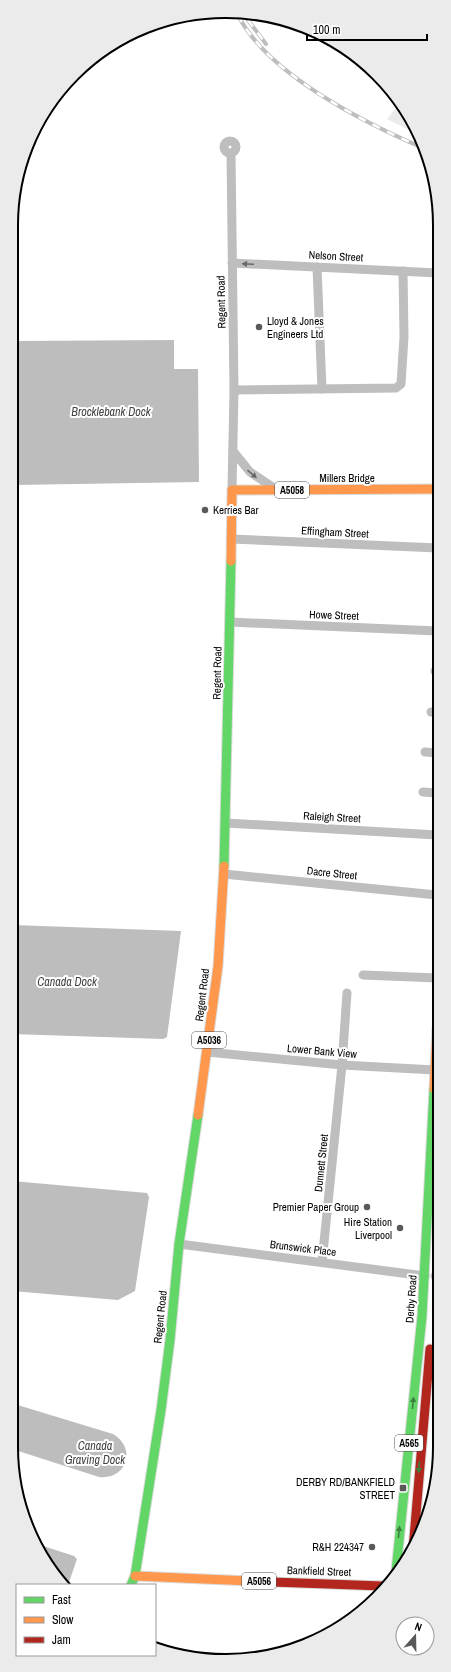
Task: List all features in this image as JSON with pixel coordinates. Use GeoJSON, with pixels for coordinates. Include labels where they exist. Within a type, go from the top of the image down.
{"type":"FeatureCollection","features":[{"type":"Feature","properties":{"kind":"main road"},"geometry":{"type":"LineString","coordinates":[[421,489],[433,485]]}},
{"type":"Feature","properties":{"kind":"main road","name":"Millers Bridge"},"geometry":{"type":"LineString","coordinates":[[232,490],[433,489]]}},
{"type":"Feature","properties":{"kind":"main road","name":"Regent Road"},"geometry":{"type":"LineString","coordinates":[[132,1584],[147,1505],[161,1410],[170,1340],[179,1244],[218,966],[226,823],[232,490]]}},
{"type":"Feature","properties":{"kind":"main road","name":"Derby Road"},"geometry":{"type":"LineString","coordinates":[[397,1564],[422,1316],[433,1111]]}},
{"type":"Feature","properties":{"kind":"main road","name":"A565"},"geometry":{"type":"LineString","coordinates":[[416,1528],[417,1500],[430,1341]]}},
{"type":"Feature","properties":{"kind":"main road"},"geometry":{"type":"LineString","coordinates":[[408,1544],[411,1516],[417,1500]]}},
{"type":"Feature","properties":{"kind":"main road","name":"Bankfield Street"},"geometry":{"type":"LineString","coordinates":[[135,1576],[379,1586]]}},
{"type":"Feature","properties":{"kind":"street","name":"Regent Road"},"geometry":{"type":"LineString","coordinates":[[231,154],[234,390],[232,490]]}},
{"type":"Feature","properties":{"kind":"street","name":"Nelson Street"},"geometry":{"type":"LineString","coordinates":[[232,263],[433,273]]}},
{"type":"Feature","properties":{"kind":"street"},"geometry":{"type":"LineString","coordinates":[[317,267],[322,389]]}},
{"type":"Feature","properties":{"kind":"street"},"geometry":{"type":"LineString","coordinates":[[234,390],[396,388],[401,384],[404,337],[403,271]]}},
{"type":"Feature","properties":{"kind":"street"},"geometry":{"type":"LineString","coordinates":[[233,451],[241,463],[250,472],[277,490]]}},
{"type":"Feature","properties":{"kind":"street","name":"Effingham Street"},"geometry":{"type":"LineString","coordinates":[[231,539],[433,548]]}},
{"type":"Feature","properties":{"kind":"street","name":"Howe Street"},"geometry":{"type":"LineString","coordinates":[[230,622],[433,631]]}},
{"type":"Feature","properties":{"kind":"street"},"geometry":{"type":"LineString","coordinates":[[425,752],[433,753]]}},
{"type":"Feature","properties":{"kind":"street"},"geometry":{"type":"LineString","coordinates":[[423,792],[433,793]]}},
{"type":"Feature","properties":{"kind":"street","name":"Raleigh Street"},"geometry":{"type":"LineString","coordinates":[[226,823],[433,835]]}},
{"type":"Feature","properties":{"kind":"street","name":"Dacre Street"},"geometry":{"type":"LineString","coordinates":[[224,874],[433,895]]}},
{"type":"Feature","properties":{"kind":"street"},"geometry":{"type":"LineString","coordinates":[[363,975],[433,978]]}},
{"type":"Feature","properties":{"kind":"street","name":"Dunnett Street"},"geometry":{"type":"LineString","coordinates":[[322,1262],[342,1065],[347,993]]}},
{"type":"Feature","properties":{"kind":"street","name":"Lower Bank View"},"geometry":{"type":"LineString","coordinates":[[207,1052],[342,1065],[433,1070]]}},
{"type":"Feature","properties":{"kind":"street","name":"Brunswick Place"},"geometry":{"type":"LineString","coordinates":[[179,1244],[425,1276]]}},
{"type":"Feature","properties":{"kind":"shaded area"},"geometry":{"type":"Polygon","coordinates":[[[396,108],[410,130],[387,119],[396,108]]]}},
{"type":"Feature","properties":{"kind":"water","name":"Brocklebank Dock"},"geometry":{"type":"Polygon","coordinates":[[[174,340],[174,369],[198,369],[199,482],[18,485],[18,341],[174,340]]]}},
{"type":"Feature","properties":{"kind":"water","name":"Canada Dock"},"geometry":{"type":"Polygon","coordinates":[[[18,925],[181,931],[167,1037],[163,1039],[18,1034],[18,925]]]}},
{"type":"Feature","properties":{"kind":"water"},"geometry":{"type":"Polygon","coordinates":[[[18,1182],[147,1193],[149,1197],[135,1291],[118,1300],[18,1292],[18,1182]]]}},
{"type":"Feature","properties":{"kind":"water","name":"Canada Graving Dock"},"geometry":{"type":"Polygon","coordinates":[[[18,1405],[113,1434],[120,1440],[125,1447],[126,1462],[116,1474],[109,1477],[99,1477],[18,1451],[18,1405]]]}},
{"type":"Feature","properties":{"kind":"water"},"geometry":{"type":"Polygon","coordinates":[[[44,1546],[74,1556],[77,1559],[69,1583],[53,1562],[44,1546]]]}},
{"type":"Feature","properties":{"kind":"railway"},"geometry":{"type":"LineString","coordinates":[[240,18],[252,37],[271,57],[294,76],[347,110],[417,145]]}},
{"type":"Feature","properties":{"kind":"railway"},"geometry":{"type":"LineString","coordinates":[[248,20],[266,44]]}},
{"type":"Feature","properties":{"kind":"traffic: fast"},"geometry":{"type":"LineString","coordinates":[[224,866],[231,561]]}},
{"type":"Feature","properties":{"kind":"traffic: fast"},"geometry":{"type":"LineString","coordinates":[[397,1564],[422,1316],[433,1108]]}},
{"type":"Feature","properties":{"kind":"traffic: fast"},"geometry":{"type":"LineString","coordinates":[[131,1584],[135,1576],[161,1410],[170,1340],[179,1244],[198,1115]]}},
{"type":"Feature","properties":{"kind":"traffic: slow"},"geometry":{"type":"LineString","coordinates":[[231,561],[232,490],[433,489]]}},
{"type":"Feature","properties":{"kind":"traffic: slow"},"geometry":{"type":"LineString","coordinates":[[198,1115],[218,966],[224,866]]}},
{"type":"Feature","properties":{"kind":"traffic: slow"},"geometry":{"type":"LineString","coordinates":[[135,1576],[272,1582]]}},
{"type":"Feature","properties":{"kind":"traffic: jam"},"geometry":{"type":"LineString","coordinates":[[414,1532],[430,1349]]}},
{"type":"Feature","properties":{"kind":"traffic: jam"},"geometry":{"type":"LineString","coordinates":[[272,1582],[379,1586]]}},
{"type":"Feature","properties":{"kind":"place","name":"Lloyd & Jones Engineers Ltd"},"geometry":{"type":"Point","coordinates":[259,327]}},
{"type":"Feature","properties":{"kind":"place","name":"Kerries Bar"},"geometry":{"type":"Point","coordinates":[205,510]}},
{"type":"Feature","properties":{"kind":"place","name":"Premier Paper Group"},"geometry":{"type":"Point","coordinates":[367,1207]}},
{"type":"Feature","properties":{"kind":"place","name":"Hire Station Liverpool"},"geometry":{"type":"Point","coordinates":[400,1228]}},
{"type":"Feature","properties":{"kind":"place","name":"DERBY RD/BANKFIELD STREET"},"geometry":{"type":"Point","coordinates":[403,1488]}},
{"type":"Feature","properties":{"kind":"place","name":"R&H 224347"},"geometry":{"type":"Point","coordinates":[372,1547]}}]}
